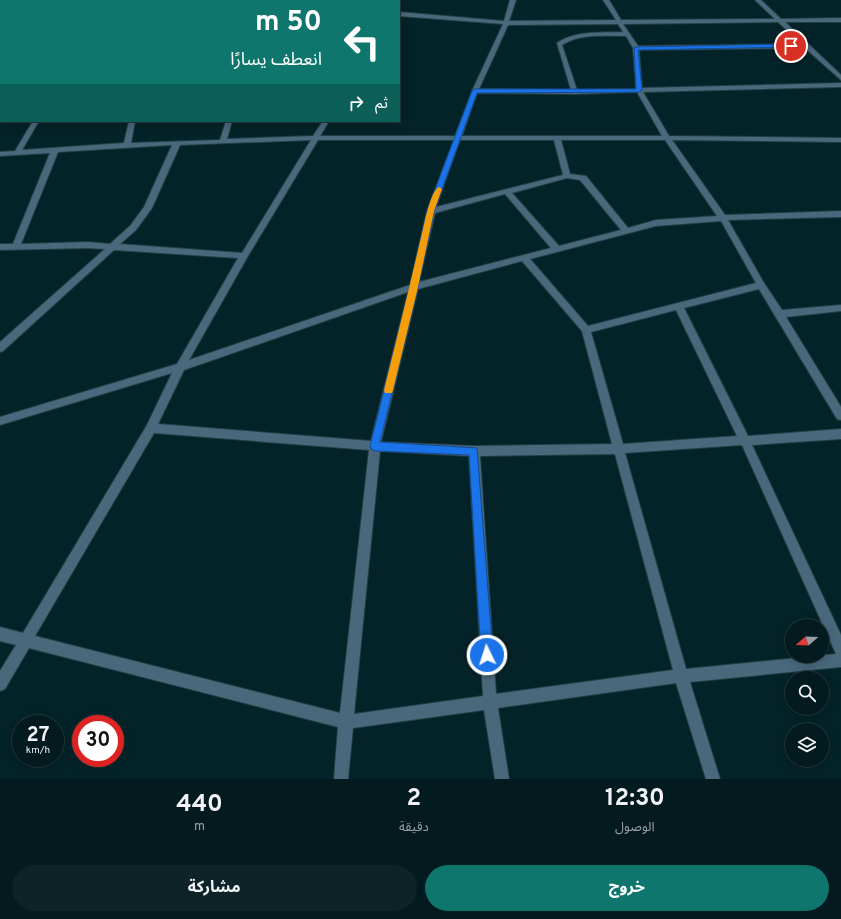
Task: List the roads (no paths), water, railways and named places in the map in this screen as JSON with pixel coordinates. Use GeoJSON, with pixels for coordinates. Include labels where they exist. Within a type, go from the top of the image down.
{"type":"FeatureCollection","features":[{"type":"Feature","properties":{"kind":"street"},"geometry":{"type":"LineString","coordinates":[[341,779],[375,446],[431,211],[474,91],[506,23],[513,0]]}},
{"type":"Feature","properties":{"kind":"street"},"geometry":{"type":"LineString","coordinates":[[606,0],[636,48],[639,90],[667,138],[723,218],[761,285],[841,416]]}},
{"type":"Feature","properties":{"kind":"street"},"geometry":{"type":"LineString","coordinates":[[758,0],[841,78]]}},
{"type":"Feature","properties":{"kind":"street"},"geometry":{"type":"LineString","coordinates":[[400,14],[506,23],[778,19],[841,20]]}},
{"type":"Feature","properties":{"kind":"street"},"geometry":{"type":"LineString","coordinates":[[575,92],[558,44],[563,40],[574,36],[627,34]]}},
{"type":"Feature","properties":{"kind":"street"},"geometry":{"type":"LineString","coordinates":[[636,48],[807,46]]}},
{"type":"Feature","properties":{"kind":"street"},"geometry":{"type":"LineString","coordinates":[[474,91],[575,92],[841,86]]}},
{"type":"Feature","properties":{"kind":"street"},"geometry":{"type":"LineString","coordinates":[[18,153],[35,122]]}},
{"type":"Feature","properties":{"kind":"street"},"geometry":{"type":"LineString","coordinates":[[127,145],[132,122]]}},
{"type":"Feature","properties":{"kind":"street"},"geometry":{"type":"LineString","coordinates":[[223,142],[229,122]]}},
{"type":"Feature","properties":{"kind":"street"},"geometry":{"type":"LineString","coordinates":[[0,684],[151,428],[180,367],[244,256],[318,138],[326,122]]}},
{"type":"Feature","properties":{"kind":"street"},"geometry":{"type":"LineString","coordinates":[[0,154],[127,145],[318,138],[667,138],[841,140]]}},
{"type":"Feature","properties":{"kind":"street"},"geometry":{"type":"LineString","coordinates":[[557,138],[567,176]]}},
{"type":"Feature","properties":{"kind":"street"},"geometry":{"type":"LineString","coordinates":[[0,348],[114,247],[133,228],[148,208],[177,143]]}},
{"type":"Feature","properties":{"kind":"street"},"geometry":{"type":"LineString","coordinates":[[16,246],[55,150]]}},
{"type":"Feature","properties":{"kind":"street"},"geometry":{"type":"LineString","coordinates":[[431,211],[567,176],[576,176],[583,178],[626,231]]}},
{"type":"Feature","properties":{"kind":"street"},"geometry":{"type":"LineString","coordinates":[[507,192],[557,249]]}},
{"type":"Feature","properties":{"kind":"street"},"geometry":{"type":"LineString","coordinates":[[0,421],[180,367],[414,287],[656,223],[723,218],[841,214]]}},
{"type":"Feature","properties":{"kind":"street"},"geometry":{"type":"LineString","coordinates":[[0,247],[56,245],[114,247],[244,256]]}},
{"type":"Feature","properties":{"kind":"street"},"geometry":{"type":"LineString","coordinates":[[524,258],[586,330],[681,676],[713,779]]}},
{"type":"Feature","properties":{"kind":"street"},"geometry":{"type":"LineString","coordinates":[[586,330],[761,285]]}},
{"type":"Feature","properties":{"kind":"street"},"geometry":{"type":"LineString","coordinates":[[679,306],[745,441],[841,650]]}},
{"type":"Feature","properties":{"kind":"street"},"geometry":{"type":"LineString","coordinates":[[780,314],[841,308]]}},
{"type":"Feature","properties":{"kind":"street"},"geometry":{"type":"LineString","coordinates":[[151,428],[375,446],[474,451],[619,449],[841,434]]}},
{"type":"Feature","properties":{"kind":"street"},"geometry":{"type":"LineString","coordinates":[[474,451],[490,702],[502,779]]}},
{"type":"Feature","properties":{"kind":"street"},"geometry":{"type":"LineString","coordinates":[[0,634],[346,722],[681,676],[841,660]]}}]}
